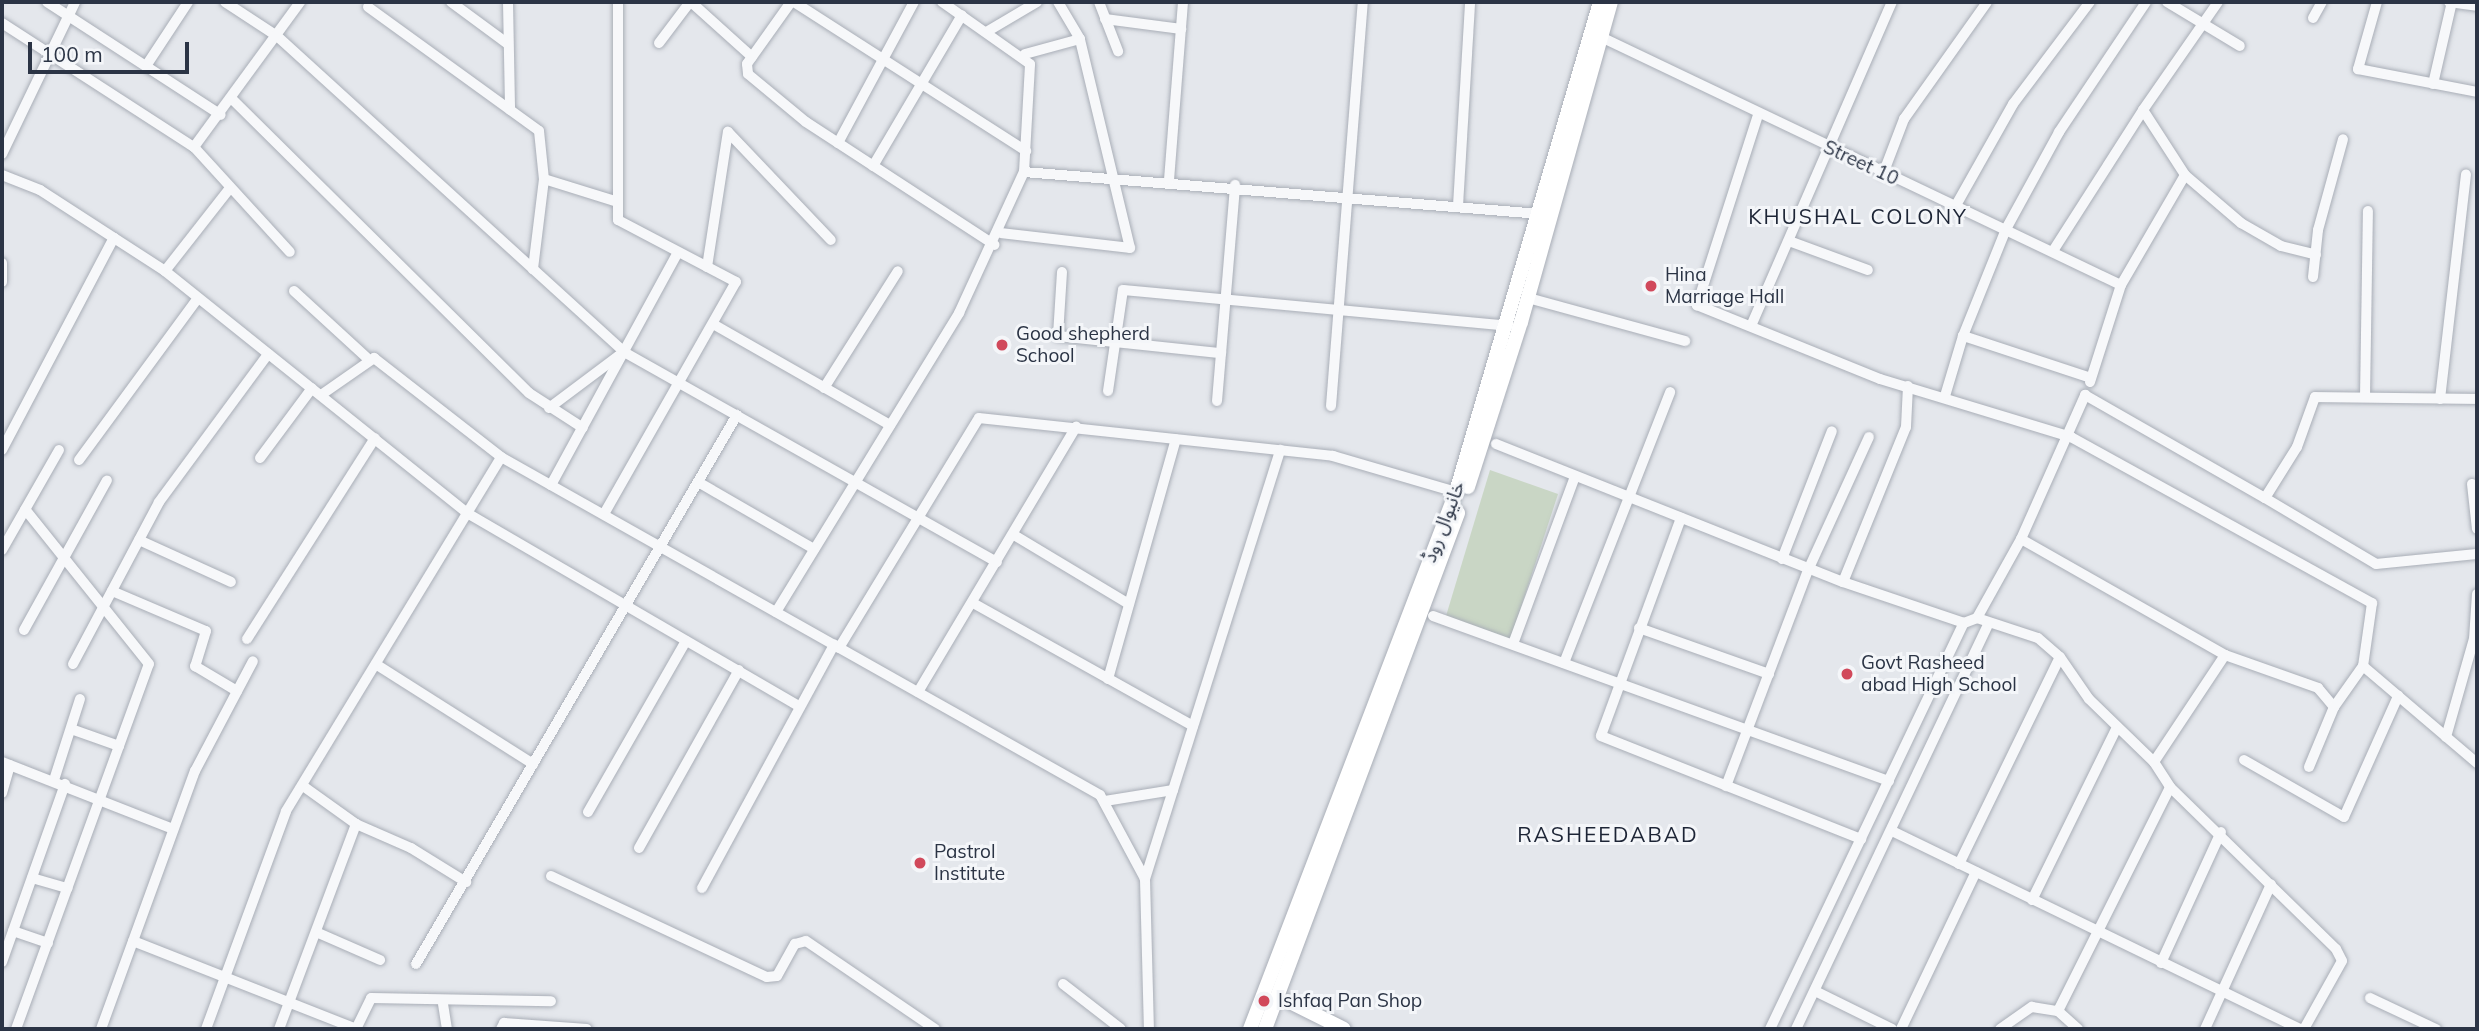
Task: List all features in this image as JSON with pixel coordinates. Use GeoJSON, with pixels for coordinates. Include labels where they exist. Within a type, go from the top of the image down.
{"type":"FeatureCollection","features":[{"type":"Feature","properties":{"kind":"main road","name":"خانیوال روڈ"},"geometry":{"type":"LineString","coordinates":[[1250,1029],[1456,492],[1508,326],[1600,2]]}},
{"type":"Feature","properties":{"kind":"main road","name":"خانیوال روڈ"},"geometry":{"type":"LineString","coordinates":[[1265,1029],[1485,440],[1611,2]]}},
{"type":"Feature","properties":{"kind":"main road"},"geometry":{"type":"LineString","coordinates":[[1290,1002],[1344,1029]]}},
{"type":"Feature","properties":{"kind":"street"},"geometry":{"type":"LineString","coordinates":[[47,2],[221,115]]}},
{"type":"Feature","properties":{"kind":"street"},"geometry":{"type":"LineString","coordinates":[[2,154],[75,2]]}},
{"type":"Feature","properties":{"kind":"street"},"geometry":{"type":"LineString","coordinates":[[146,66],[188,2]]}},
{"type":"Feature","properties":{"kind":"street"},"geometry":{"type":"LineString","coordinates":[[225,2],[277,36],[624,352],[998,562]]}},
{"type":"Feature","properties":{"kind":"street"},"geometry":{"type":"LineString","coordinates":[[194,147],[233,100],[300,2]]}},
{"type":"Feature","properties":{"kind":"street"},"geometry":{"type":"LineString","coordinates":[[451,2],[508,44]]}},
{"type":"Feature","properties":{"kind":"street"},"geometry":{"type":"LineString","coordinates":[[508,2],[510,110]]}},
{"type":"Feature","properties":{"kind":"street"},"geometry":{"type":"LineString","coordinates":[[604,514],[736,282],[621,225],[618,202],[618,2]]}},
{"type":"Feature","properties":{"kind":"street"},"geometry":{"type":"LineString","coordinates":[[659,43],[691,2],[752,57]]}},
{"type":"Feature","properties":{"kind":"street"},"geometry":{"type":"LineString","coordinates":[[995,245],[838,143],[751,78],[746,70],[752,57],[793,2],[922,88],[1026,151]]}},
{"type":"Feature","properties":{"kind":"street"},"geometry":{"type":"LineString","coordinates":[[838,143],[914,2]]}},
{"type":"Feature","properties":{"kind":"street"},"geometry":{"type":"LineString","coordinates":[[776,612],[995,245],[1024,172],[1031,75],[1025,54],[942,2]]}},
{"type":"Feature","properties":{"kind":"street"},"geometry":{"type":"LineString","coordinates":[[988,31],[1037,2]]}},
{"type":"Feature","properties":{"kind":"street"},"geometry":{"type":"LineString","coordinates":[[1001,233],[1128,251],[1114,178],[1080,38],[1058,2]]}},
{"type":"Feature","properties":{"kind":"street"},"geometry":{"type":"LineString","coordinates":[[1099,2],[1118,51]]}},
{"type":"Feature","properties":{"kind":"street"},"geometry":{"type":"LineString","coordinates":[[1169,180],[1183,2]]}},
{"type":"Feature","properties":{"kind":"street"},"geometry":{"type":"LineString","coordinates":[[1331,406],[1363,2]]}},
{"type":"Feature","properties":{"kind":"street"},"geometry":{"type":"LineString","coordinates":[[1458,206],[1470,2]]}},
{"type":"Feature","properties":{"kind":"street"},"geometry":{"type":"LineString","coordinates":[[1751,326],[1892,2]]}},
{"type":"Feature","properties":{"kind":"street"},"geometry":{"type":"LineString","coordinates":[[1883,174],[1904,119],[1987,2]]}},
{"type":"Feature","properties":{"kind":"street"},"geometry":{"type":"LineString","coordinates":[[1955,207],[2013,104],[2090,2]]}},
{"type":"Feature","properties":{"kind":"street"},"geometry":{"type":"LineString","coordinates":[[1945,396],[1964,335],[2006,229],[2059,132],[2146,2]]}},
{"type":"Feature","properties":{"kind":"street"},"geometry":{"type":"LineString","coordinates":[[2168,2],[2240,46]]}},
{"type":"Feature","properties":{"kind":"street"},"geometry":{"type":"LineString","coordinates":[[2053,251],[2143,110],[2218,2]]}},
{"type":"Feature","properties":{"kind":"street"},"geometry":{"type":"LineString","coordinates":[[2314,18],[2322,2]]}},
{"type":"Feature","properties":{"kind":"street"},"geometry":{"type":"LineString","coordinates":[[2375,2],[2358,69],[2477,92]]}},
{"type":"Feature","properties":{"kind":"street"},"geometry":{"type":"LineString","coordinates":[[2433,84],[2451,2],[2477,6]]}},
{"type":"Feature","properties":{"kind":"street"},"geometry":{"type":"LineString","coordinates":[[368,7],[543,137],[544,179],[533,269]]}},
{"type":"Feature","properties":{"kind":"street"},"geometry":{"type":"LineString","coordinates":[[873,166],[922,88],[962,15]]}},
{"type":"Feature","properties":{"kind":"street"},"geometry":{"type":"LineString","coordinates":[[1105,19],[1181,29]]}},
{"type":"Feature","properties":{"kind":"street"},"geometry":{"type":"LineString","coordinates":[[2,23],[194,147],[290,252]]}},
{"type":"Feature","properties":{"kind":"street","name":"Street 10"},"geometry":{"type":"LineString","coordinates":[[1601,37],[1758,115],[2122,285]]}},
{"type":"Feature","properties":{"kind":"street"},"geometry":{"type":"LineString","coordinates":[[1025,54],[1080,38]]}},
{"type":"Feature","properties":{"kind":"street"},"geometry":{"type":"LineString","coordinates":[[233,100],[549,408],[583,428]]}},
{"type":"Feature","properties":{"kind":"street"},"geometry":{"type":"LineString","coordinates":[[2143,110],[2185,175],[2241,223],[2281,246],[2316,255]]}},
{"type":"Feature","properties":{"kind":"street"},"geometry":{"type":"LineString","coordinates":[[1758,115],[1697,305],[1908,386],[2071,437],[2372,603],[2363,666],[2334,707],[2309,767]]}},
{"type":"Feature","properties":{"kind":"street"},"geometry":{"type":"LineString","coordinates":[[707,267],[728,132],[831,240]]}},
{"type":"Feature","properties":{"kind":"street"},"geometry":{"type":"LineString","coordinates":[[2313,277],[2343,139]]}},
{"type":"Feature","properties":{"kind":"street"},"geometry":{"type":"LineString","coordinates":[[1024,172],[1235,185],[1540,214]]}},
{"type":"Feature","properties":{"kind":"street"},"geometry":{"type":"LineString","coordinates":[[2440,399],[2466,174]]}},
{"type":"Feature","properties":{"kind":"street"},"geometry":{"type":"LineString","coordinates":[[2,175],[40,190],[165,271],[467,513],[800,707]]}},
{"type":"Feature","properties":{"kind":"street"},"geometry":{"type":"LineString","coordinates":[[1796,1029],[1892,831],[1982,622],[2071,437],[2122,285],[2185,175]]}},
{"type":"Feature","properties":{"kind":"street"},"geometry":{"type":"LineString","coordinates":[[544,179],[618,202]]}},
{"type":"Feature","properties":{"kind":"street"},"geometry":{"type":"LineString","coordinates":[[1217,401],[1235,185]]}},
{"type":"Feature","properties":{"kind":"street"},"geometry":{"type":"LineString","coordinates":[[165,271],[230,188]]}},
{"type":"Feature","properties":{"kind":"street"},"geometry":{"type":"LineString","coordinates":[[2365,397],[2368,211]]}},
{"type":"Feature","properties":{"kind":"street"},"geometry":{"type":"LineString","coordinates":[[2,450],[114,238]]}},
{"type":"Feature","properties":{"kind":"street"},"geometry":{"type":"LineString","coordinates":[[1789,241],[1868,270]]}},
{"type":"Feature","properties":{"kind":"street"},"geometry":{"type":"LineString","coordinates":[[551,485],[678,252]]}},
{"type":"Feature","properties":{"kind":"street"},"geometry":{"type":"LineString","coordinates":[[2,263],[2,282]]}},
{"type":"Feature","properties":{"kind":"street"},"geometry":{"type":"LineString","coordinates":[[824,388],[898,271]]}},
{"type":"Feature","properties":{"kind":"street"},"geometry":{"type":"LineString","coordinates":[[1062,272],[1056,335],[1221,353]]}},
{"type":"Feature","properties":{"kind":"street"},"geometry":{"type":"LineString","coordinates":[[294,291],[366,358],[501,457],[918,692],[1105,802],[1145,879]]}},
{"type":"Feature","properties":{"kind":"street"},"geometry":{"type":"LineString","coordinates":[[1108,391],[1121,291],[1508,326]]}},
{"type":"Feature","properties":{"kind":"street"},"geometry":{"type":"LineString","coordinates":[[79,460],[198,298]]}},
{"type":"Feature","properties":{"kind":"street"},"geometry":{"type":"LineString","coordinates":[[1528,298],[1685,341]]}},
{"type":"Feature","properties":{"kind":"street"},"geometry":{"type":"LineString","coordinates":[[713,324],[890,425]]}},
{"type":"Feature","properties":{"kind":"street"},"geometry":{"type":"LineString","coordinates":[[1964,335],[2091,378]]}},
{"type":"Feature","properties":{"kind":"street"},"geometry":{"type":"LineString","coordinates":[[549,408],[624,352]]}},
{"type":"Feature","properties":{"kind":"street"},"geometry":{"type":"LineString","coordinates":[[73,664],[183,464],[268,354]]}},
{"type":"Feature","properties":{"kind":"street"},"geometry":{"type":"LineString","coordinates":[[260,458],[316,391],[366,358]]}},
{"type":"Feature","properties":{"kind":"street"},"geometry":{"type":"LineString","coordinates":[[1843,582],[1906,427],[1908,386]]}},
{"type":"Feature","properties":{"kind":"street"},"geometry":{"type":"LineString","coordinates":[[1564,663],[1670,392]]}},
{"type":"Feature","properties":{"kind":"street"},"geometry":{"type":"LineString","coordinates":[[2085,395],[2376,564],[2477,554]]}},
{"type":"Feature","properties":{"kind":"street"},"geometry":{"type":"LineString","coordinates":[[2265,498],[2297,447],[2312,399],[2477,399]]}},
{"type":"Feature","properties":{"kind":"street"},"geometry":{"type":"LineString","coordinates":[[416,964],[737,415]]}},
{"type":"Feature","properties":{"kind":"street"},"geometry":{"type":"LineString","coordinates":[[702,888],[800,707],[979,418],[1333,456],[1456,492]]}},
{"type":"Feature","properties":{"kind":"street"},"geometry":{"type":"LineString","coordinates":[[918,692],[998,562],[1076,427]]}},
{"type":"Feature","properties":{"kind":"street"},"geometry":{"type":"LineString","coordinates":[[1782,559],[1832,431]]}},
{"type":"Feature","properties":{"kind":"street"},"geometry":{"type":"LineString","coordinates":[[1726,786],[1809,568],[1869,436]]}},
{"type":"Feature","properties":{"kind":"street"},"geometry":{"type":"LineString","coordinates":[[247,639],[375,438]]}},
{"type":"Feature","properties":{"kind":"street"},"geometry":{"type":"LineString","coordinates":[[1108,679],[1176,439]]}},
{"type":"Feature","properties":{"kind":"street"},"geometry":{"type":"LineString","coordinates":[[1496,444],[1843,582],[1964,623],[1982,622],[2038,638],[2060,657],[2118,727],[2154,762],[2170,787],[2221,832],[2343,961],[2302,1029],[1892,831]]}},
{"type":"Feature","properties":{"kind":"street"},"geometry":{"type":"LineString","coordinates":[[2,550],[59,450]]}},
{"type":"Feature","properties":{"kind":"street"},"geometry":{"type":"LineString","coordinates":[[1149,1029],[1145,879],[1279,450]]}},
{"type":"Feature","properties":{"kind":"street"},"geometry":{"type":"LineString","coordinates":[[206,1029],[286,811],[501,457]]}},
{"type":"Feature","properties":{"kind":"street"},"geometry":{"type":"LineString","coordinates":[[1513,644],[1575,476]]}},
{"type":"Feature","properties":{"kind":"street"},"geometry":{"type":"LineString","coordinates":[[24,630],[107,480]]}},
{"type":"Feature","properties":{"kind":"street"},"geometry":{"type":"LineString","coordinates":[[698,482],[814,549]]}},
{"type":"Feature","properties":{"kind":"street"},"geometry":{"type":"LineString","coordinates":[[2472,484],[2477,529]]}},
{"type":"Feature","properties":{"kind":"street"},"geometry":{"type":"LineString","coordinates":[[16,1029],[149,664],[25,509]]}},
{"type":"Feature","properties":{"kind":"street"},"geometry":{"type":"LineString","coordinates":[[1681,518],[1618,682],[1601,736],[1861,839]]}},
{"type":"Feature","properties":{"kind":"street"},"geometry":{"type":"LineString","coordinates":[[1014,535],[1129,604]]}},
{"type":"Feature","properties":{"kind":"street"},"geometry":{"type":"LineString","coordinates":[[2021,539],[2225,655],[2318,688],[2334,707]]}},
{"type":"Feature","properties":{"kind":"street"},"geometry":{"type":"LineString","coordinates":[[139,540],[231,582]]}},
{"type":"Feature","properties":{"kind":"street"},"geometry":{"type":"LineString","coordinates":[[112,591],[206,631],[196,668],[237,691]]}},
{"type":"Feature","properties":{"kind":"street"},"geometry":{"type":"LineString","coordinates":[[2446,737],[2474,639],[2477,594]]}},
{"type":"Feature","properties":{"kind":"street"},"geometry":{"type":"LineString","coordinates":[[973,603],[1193,726]]}},
{"type":"Feature","properties":{"kind":"street"},"geometry":{"type":"LineString","coordinates":[[1433,616],[1889,780]]}},
{"type":"Feature","properties":{"kind":"street"},"geometry":{"type":"LineString","coordinates":[[1770,1029],[1964,623]]}},
{"type":"Feature","properties":{"kind":"street"},"geometry":{"type":"LineString","coordinates":[[1639,628],[1769,674]]}},
{"type":"Feature","properties":{"kind":"street"},"geometry":{"type":"LineString","coordinates":[[588,812],[686,641]]}},
{"type":"Feature","properties":{"kind":"street"},"geometry":{"type":"LineString","coordinates":[[2154,762],[2225,655]]}},
{"type":"Feature","properties":{"kind":"street"},"geometry":{"type":"LineString","coordinates":[[1959,864],[2060,657]]}},
{"type":"Feature","properties":{"kind":"street"},"geometry":{"type":"LineString","coordinates":[[102,1029],[173,829],[253,661]]}},
{"type":"Feature","properties":{"kind":"street"},"geometry":{"type":"LineString","coordinates":[[377,665],[533,764]]}},
{"type":"Feature","properties":{"kind":"street"},"geometry":{"type":"LineString","coordinates":[[2363,666],[2477,763]]}},
{"type":"Feature","properties":{"kind":"street"},"geometry":{"type":"LineString","coordinates":[[639,848],[738,670]]}},
{"type":"Feature","properties":{"kind":"street"},"geometry":{"type":"LineString","coordinates":[[2244,760],[2344,817],[2398,696]]}},
{"type":"Feature","properties":{"kind":"street"},"geometry":{"type":"LineString","coordinates":[[2,962],[9,933],[32,878],[60,782],[80,699]]}},
{"type":"Feature","properties":{"kind":"street"},"geometry":{"type":"LineString","coordinates":[[2032,900],[2118,727]]}},
{"type":"Feature","properties":{"kind":"street"},"geometry":{"type":"LineString","coordinates":[[71,729],[119,746]]}},
{"type":"Feature","properties":{"kind":"street"},"geometry":{"type":"LineString","coordinates":[[2,793],[6,763],[101,797],[173,829]]}},
{"type":"Feature","properties":{"kind":"street"},"geometry":{"type":"LineString","coordinates":[[303,786],[356,824],[411,848],[466,882]]}},
{"type":"Feature","properties":{"kind":"street"},"geometry":{"type":"LineString","coordinates":[[2058,1011],[2170,787]]}},
{"type":"Feature","properties":{"kind":"street"},"geometry":{"type":"LineString","coordinates":[[1105,802],[1173,790]]}},
{"type":"Feature","properties":{"kind":"street"},"geometry":{"type":"LineString","coordinates":[[279,1029],[356,824]]}},
{"type":"Feature","properties":{"kind":"street"},"geometry":{"type":"LineString","coordinates":[[2161,963],[2221,832]]}},
{"type":"Feature","properties":{"kind":"street"},"geometry":{"type":"LineString","coordinates":[[1901,1029],[1976,872]]}},
{"type":"Feature","properties":{"kind":"street"},"geometry":{"type":"LineString","coordinates":[[551,876],[768,977],[776,976],[795,944],[806,941],[935,1029]]}},
{"type":"Feature","properties":{"kind":"street"},"geometry":{"type":"LineString","coordinates":[[32,878],[68,888]]}},
{"type":"Feature","properties":{"kind":"street"},"geometry":{"type":"LineString","coordinates":[[2205,1029],[2271,884]]}},
{"type":"Feature","properties":{"kind":"street"},"geometry":{"type":"LineString","coordinates":[[316,932],[380,960]]}},
{"type":"Feature","properties":{"kind":"street"},"geometry":{"type":"LineString","coordinates":[[9,933],[48,943]]}},
{"type":"Feature","properties":{"kind":"street"},"geometry":{"type":"LineString","coordinates":[[133,942],[356,1029],[371,998],[443,1004],[551,1001]]}},
{"type":"Feature","properties":{"kind":"street"},"geometry":{"type":"LineString","coordinates":[[1063,984],[1121,1029]]}},
{"type":"Feature","properties":{"kind":"street"},"geometry":{"type":"LineString","coordinates":[[1815,991],[1892,1029]]}},
{"type":"Feature","properties":{"kind":"street"},"geometry":{"type":"LineString","coordinates":[[2370,998],[2436,1029]]}},
{"type":"Feature","properties":{"kind":"street"},"geometry":{"type":"LineString","coordinates":[[443,1004],[447,1029]]}},
{"type":"Feature","properties":{"kind":"street"},"geometry":{"type":"LineString","coordinates":[[2000,1029],[2032,1007],[2058,1011],[2078,1029]]}},
{"type":"Feature","properties":{"kind":"street"},"geometry":{"type":"LineString","coordinates":[[500,1029],[504,1023],[587,1029]]}},
{"type":"Feature","properties":{"kind":"green space"},"geometry":{"type":"Polygon","coordinates":[[[1490,470],[1558,494],[1510,641],[1446,616],[1490,470]]]}},
{"type":"Feature","properties":{"kind":"place","name":"Hina Marriage Hall"},"geometry":{"type":"Point","coordinates":[1651,286]}},
{"type":"Feature","properties":{"kind":"place","name":"Good shepherd School"},"geometry":{"type":"Point","coordinates":[1002,345]}},
{"type":"Feature","properties":{"kind":"place","name":"Govt Rasheed abad High School"},"geometry":{"type":"Point","coordinates":[1847,674]}},
{"type":"Feature","properties":{"kind":"place","name":"Pastrol Institute"},"geometry":{"type":"Point","coordinates":[920,863]}},
{"type":"Feature","properties":{"kind":"place","name":"Ishfaq Pan Shop"},"geometry":{"type":"Point","coordinates":[1264,1001]}},
{"type":"Feature","properties":{"kind":"district","name":"KHUSHAL COLONY"},"geometry":{"type":"Point","coordinates":[1858,216]}},
{"type":"Feature","properties":{"kind":"district","name":"RASHEEDABAD"},"geometry":{"type":"Point","coordinates":[1608,834]}}]}
